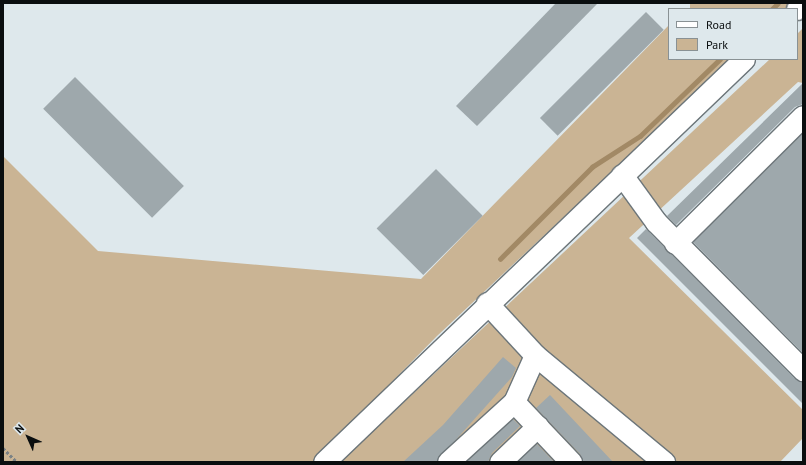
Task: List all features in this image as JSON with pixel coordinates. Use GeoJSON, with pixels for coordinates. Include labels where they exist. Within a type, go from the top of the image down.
{"type":"FeatureCollection","features":[{"type":"Feature","properties":{"kind":"street"},"geometry":{"type":"LineString","coordinates":[[324,462],[487,303],[743,60]]}},
{"type":"Feature","properties":{"kind":"street"},"geometry":{"type":"LineString","coordinates":[[675,243],[803,116]]}},
{"type":"Feature","properties":{"kind":"street"},"geometry":{"type":"LineString","coordinates":[[622,175],[647,213],[675,243],[803,370]]}},
{"type":"Feature","properties":{"kind":"street"},"geometry":{"type":"LineString","coordinates":[[487,303],[535,355],[654,459]]}},
{"type":"Feature","properties":{"kind":"street"},"geometry":{"type":"LineString","coordinates":[[448,462],[514,402],[535,355]]}},
{"type":"Feature","properties":{"kind":"street"},"geometry":{"type":"LineString","coordinates":[[514,402],[571,462]]}},
{"type":"Feature","properties":{"kind":"street"},"geometry":{"type":"LineString","coordinates":[[500,462],[538,426]]}},
{"type":"Feature","properties":{"kind":"path"},"geometry":{"type":"LineString","coordinates":[[3,448],[17,462]]}},
{"type":"Feature","properties":{"kind":"green space"},"geometry":{"type":"Polygon","coordinates":[[[690,3],[793,3],[793,8],[690,8],[690,3]]]}},
{"type":"Feature","properties":{"kind":"green space"},"geometry":{"type":"Polygon","coordinates":[[[668,26],[668,60],[731,60],[437,336],[313,462],[3,462],[3,156],[98,251],[421,279],[668,26]]]}},
{"type":"Feature","properties":{"kind":"green space"},"geometry":{"type":"Polygon","coordinates":[[[803,28],[803,83],[798,82],[629,238],[803,410],[803,438],[780,462],[340,462],[769,60],[798,60],[798,33],[803,28]]]}},
{"type":"Feature","properties":{"kind":"building"},"geometry":{"type":"Polygon","coordinates":[[[556,3],[598,3],[477,126],[456,106],[556,3]]]}},
{"type":"Feature","properties":{"kind":"building"},"geometry":{"type":"Polygon","coordinates":[[[646,12],[664,30],[558,136],[540,118],[646,12]]]}},
{"type":"Feature","properties":{"kind":"building"},"geometry":{"type":"Polygon","coordinates":[[[75,77],[184,186],[152,218],[43,109],[75,77]]]}},
{"type":"Feature","properties":{"kind":"building"},"geometry":{"type":"Polygon","coordinates":[[[803,83],[803,104],[795,107],[676,225],[667,216],[803,83]]]}},
{"type":"Feature","properties":{"kind":"building"},"geometry":{"type":"Polygon","coordinates":[[[803,133],[803,353],[693,242],[803,133]]]}},
{"type":"Feature","properties":{"kind":"building"},"geometry":{"type":"Polygon","coordinates":[[[436,169],[483,216],[423,275],[377,228],[436,169]]]}},
{"type":"Feature","properties":{"kind":"building"},"geometry":{"type":"Polygon","coordinates":[[[646,229],[794,378],[803,382],[803,404],[637,238],[646,229]]]}},
{"type":"Feature","properties":{"kind":"building"},"geometry":{"type":"Polygon","coordinates":[[[503,357],[516,368],[512,377],[436,462],[403,462],[443,425],[503,357]]]}},
{"type":"Feature","properties":{"kind":"building"},"geometry":{"type":"Polygon","coordinates":[[[550,395],[613,462],[583,462],[580,454],[536,408],[550,395]]]}},
{"type":"Feature","properties":{"kind":"building"},"geometry":{"type":"Polygon","coordinates":[[[513,419],[520,426],[492,453],[488,462],[466,462],[513,419]]]}},
{"type":"Feature","properties":{"kind":"building"},"geometry":{"type":"Polygon","coordinates":[[[537,444],[554,462],[517,462],[537,444]]]}},
{"type":"Feature","properties":{"kind":"waterway"},"geometry":{"type":"LineString","coordinates":[[773,8],[778,3]]}},
{"type":"Feature","properties":{"kind":"waterway"},"geometry":{"type":"LineString","coordinates":[[500,259],[592,167],[640,136],[719,60]]}}]}
